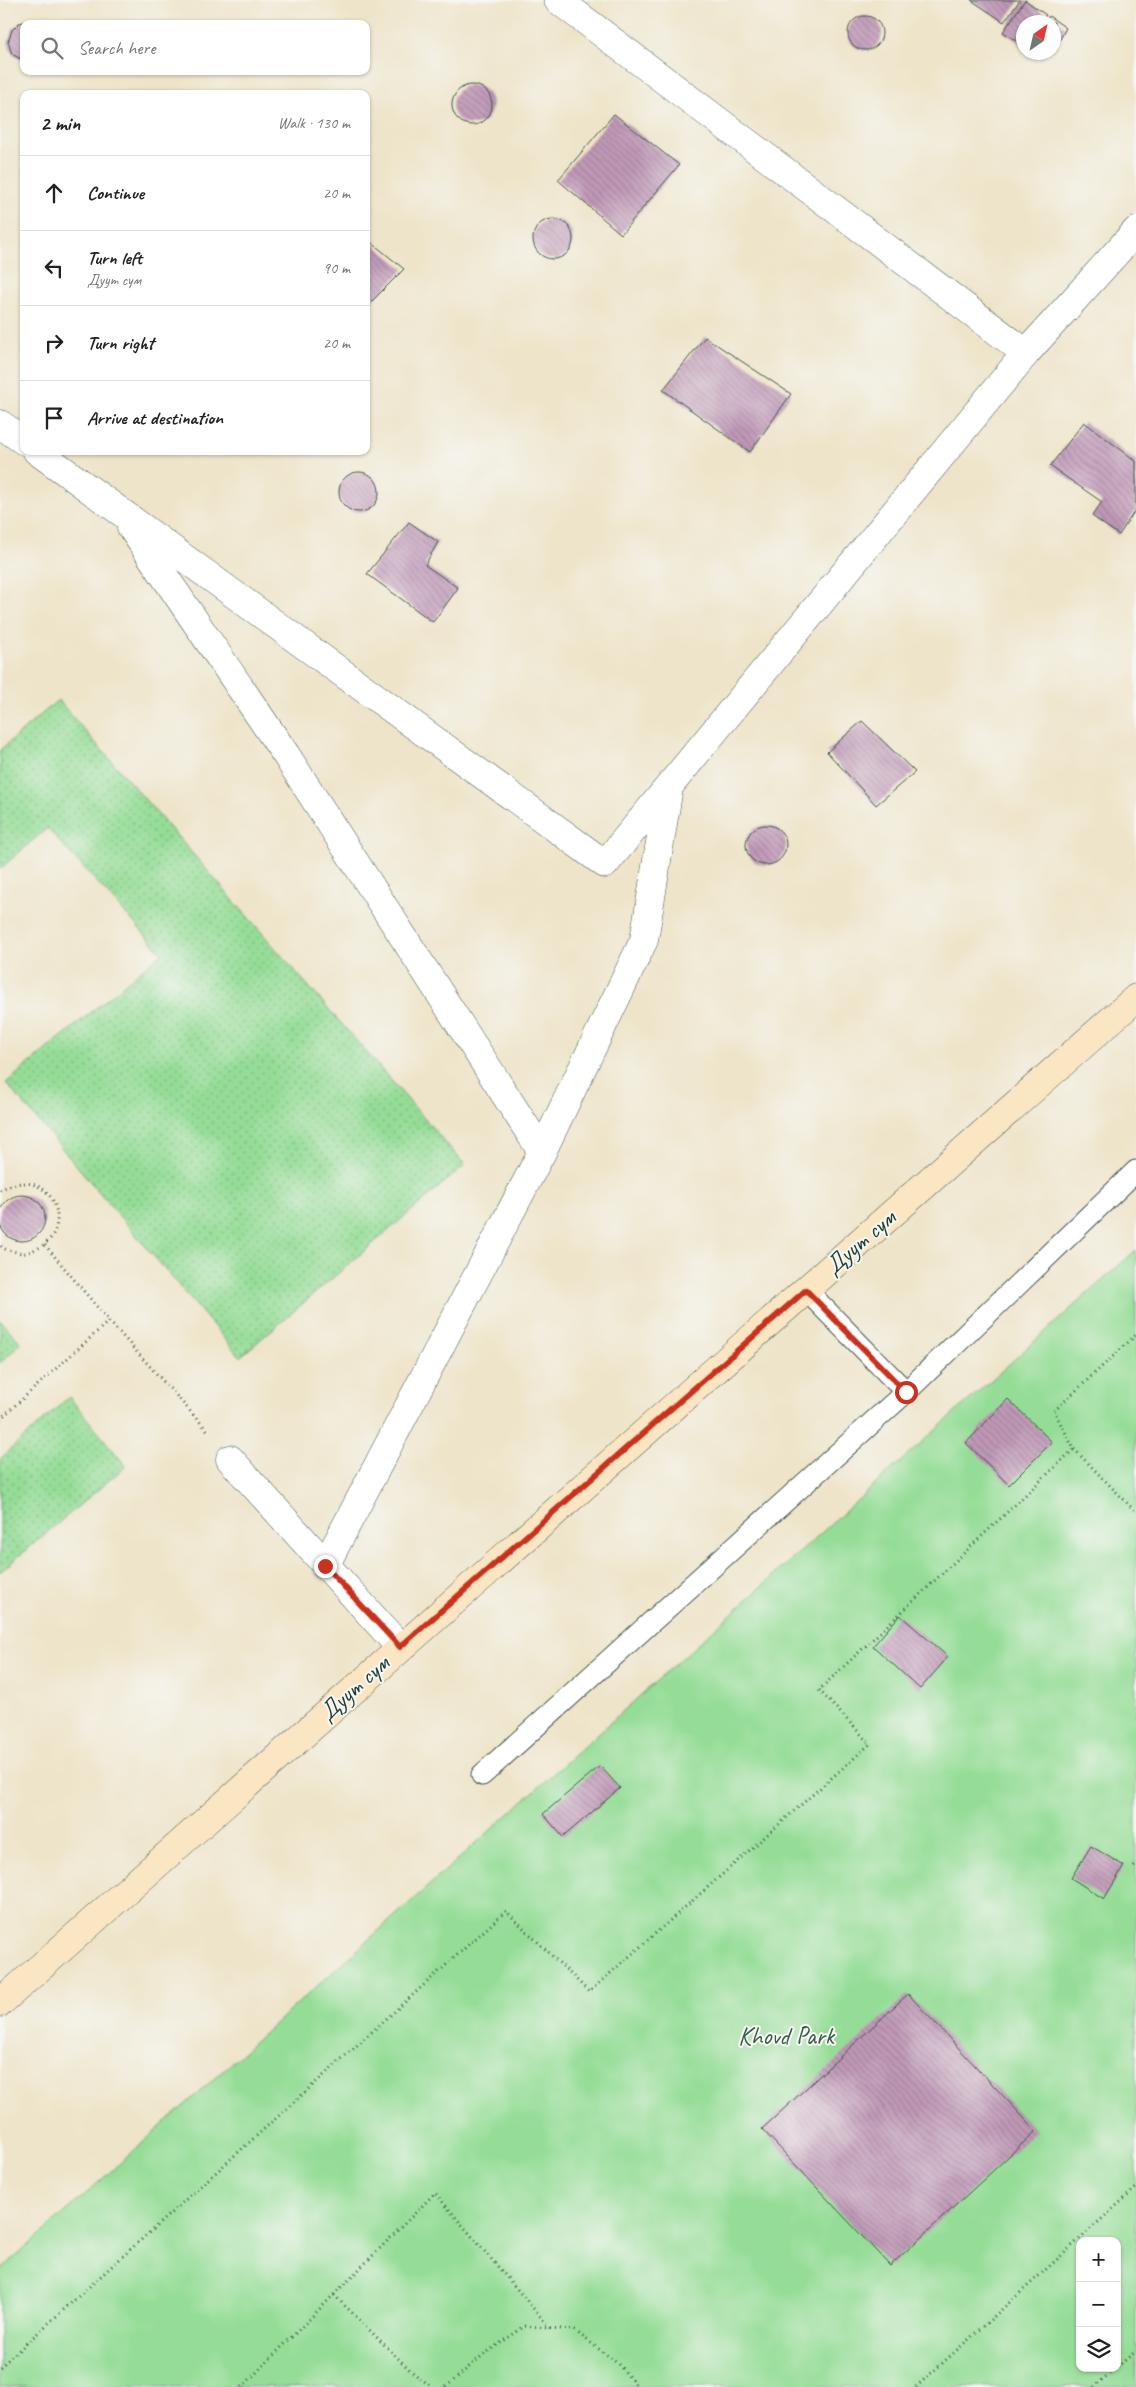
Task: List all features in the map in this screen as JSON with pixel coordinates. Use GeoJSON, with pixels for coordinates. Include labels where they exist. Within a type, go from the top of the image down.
{"type":"FeatureCollection","features":[{"type":"Feature","properties":{"kind":"main road","name":"Дуут сум"},"geometry":{"type":"LineString","coordinates":[[0,2003],[400,1647],[1136,998]]}},
{"type":"Feature","properties":{"kind":"street"},"geometry":{"type":"LineString","coordinates":[[559,0],[1026,353]]}},
{"type":"Feature","properties":{"kind":"street"},"geometry":{"type":"LineString","coordinates":[[43,455],[605,864],[1026,353],[1136,231]]}},
{"type":"Feature","properties":{"kind":"street"},"geometry":{"type":"LineString","coordinates":[[0,424],[20,439]]}},
{"type":"Feature","properties":{"kind":"street"},"geometry":{"type":"LineString","coordinates":[[120,511],[286,755],[542,1152]]}},
{"type":"Feature","properties":{"kind":"street"},"geometry":{"type":"LineString","coordinates":[[325,1566],[542,1152],[644,940],[669,787]]}},
{"type":"Feature","properties":{"kind":"street"},"geometry":{"type":"LineString","coordinates":[[230,1458],[325,1566],[400,1647]]}},
{"type":"Feature","properties":{"kind":"lane"},"geometry":{"type":"LineString","coordinates":[[482,1774],[906,1392],[1136,1172]]}},
{"type":"Feature","properties":{"kind":"lane"},"geometry":{"type":"LineString","coordinates":[[806,1290],[906,1392]]}},
{"type":"Feature","properties":{"kind":"path"},"geometry":{"type":"LineString","coordinates":[[0,1190],[13,1182],[32,1183],[48,1193],[57,1210],[56,1229],[45,1245],[25,1253],[4,1249],[0,1245]]}},
{"type":"Feature","properties":{"kind":"path"},"geometry":{"type":"LineString","coordinates":[[45,1245],[200,1421]]}},
{"type":"Feature","properties":{"kind":"path"},"geometry":{"type":"LineString","coordinates":[[0,1418],[110,1321]]}},
{"type":"Feature","properties":{"kind":"path"},"geometry":{"type":"LineString","coordinates":[[1136,1335],[1054,1411],[1074,1449],[1136,1512]]}},
{"type":"Feature","properties":{"kind":"path"},"geometry":{"type":"LineString","coordinates":[[0,2367],[506,1911],[589,1992],[870,1744],[819,1690],[1074,1449]]}},
{"type":"Feature","properties":{"kind":"path"},"geometry":{"type":"LineString","coordinates":[[916,2387],[1136,2188]]}},
{"type":"Feature","properties":{"kind":"path"},"geometry":{"type":"LineString","coordinates":[[242,2387],[435,2194],[550,2328]]}},
{"type":"Feature","properties":{"kind":"path"},"geometry":{"type":"LineString","coordinates":[[334,2295],[412,2372],[432,2387]]}},
{"type":"Feature","properties":{"kind":"path"},"geometry":{"type":"LineString","coordinates":[[446,2387],[482,2355],[525,2326],[574,2330],[617,2363],[638,2387]]}},
{"type":"Feature","properties":{"kind":"path"},"geometry":{"type":"LineString","coordinates":[[1121,2364],[1136,2351]]}},
{"type":"Feature","properties":{"kind":"path"},"geometry":{"type":"LineString","coordinates":[[1094,2387],[1112,2372]]}},
{"type":"Feature","properties":{"kind":"green space"},"geometry":{"type":"Polygon","coordinates":[[[58,700],[465,1165],[240,1357],[6,1083],[162,953],[47,828],[0,869],[0,750],[58,700]]]}},
{"type":"Feature","properties":{"kind":"green space","name":"Khovd Park"},"geometry":{"type":"Polygon","coordinates":[[[1136,1250],[1136,2387],[0,2387],[0,2271],[1136,1250]]]}},
{"type":"Feature","properties":{"kind":"green space"},"geometry":{"type":"Polygon","coordinates":[[[0,1320],[21,1343],[0,1363],[0,1320]]]}},
{"type":"Feature","properties":{"kind":"green space"},"geometry":{"type":"Polygon","coordinates":[[[69,1397],[126,1466],[0,1572],[0,1459],[69,1397]]]}},
{"type":"Feature","properties":{"kind":"building"},"geometry":{"type":"Polygon","coordinates":[[[971,0],[1020,0],[1004,22],[971,0]]]}},
{"type":"Feature","properties":{"kind":"building"},"geometry":{"type":"Polygon","coordinates":[[[1025,0],[1046,15],[1016,15],[1016,41],[1003,32],[1025,0]]]}},
{"type":"Feature","properties":{"kind":"building"},"geometry":{"type":"Polygon","coordinates":[[[865,16],[872,17],[877,21],[881,26],[881,40],[877,45],[872,49],[865,50],[858,49],[853,45],[849,40],[848,33],[849,26],[853,21],[858,17],[865,16]]]}},
{"type":"Feature","properties":{"kind":"building"},"geometry":{"type":"Polygon","coordinates":[[[19,23],[20,59],[12,54],[8,42],[12,30],[19,23]]]}},
{"type":"Feature","properties":{"kind":"building"},"geometry":{"type":"Polygon","coordinates":[[[1061,24],[1066,28],[1061,37],[1061,24]]]}},
{"type":"Feature","properties":{"kind":"building"},"geometry":{"type":"Polygon","coordinates":[[[468,85],[476,85],[483,88],[489,94],[492,105],[489,116],[483,122],[476,125],[468,125],[461,122],[455,116],[452,109],[452,101],[455,94],[461,88],[468,85]]]}},
{"type":"Feature","properties":{"kind":"building"},"geometry":{"type":"Polygon","coordinates":[[[614,114],[679,165],[621,234],[558,180],[614,114]]]}},
{"type":"Feature","properties":{"kind":"building"},"geometry":{"type":"Polygon","coordinates":[[[549,219],[557,219],[564,222],[570,228],[573,239],[570,250],[564,256],[557,259],[549,259],[542,256],[536,250],[533,243],[533,235],[536,228],[542,222],[549,219]]]}},
{"type":"Feature","properties":{"kind":"building"},"geometry":{"type":"Polygon","coordinates":[[[370,241],[404,269],[370,303],[370,241]]]}},
{"type":"Feature","properties":{"kind":"building"},"geometry":{"type":"Polygon","coordinates":[[[705,337],[791,394],[750,452],[663,390],[705,337]]]}},
{"type":"Feature","properties":{"kind":"building"},"geometry":{"type":"Polygon","coordinates":[[[1084,422],[1136,461],[1136,509],[1119,535],[1092,516],[1102,502],[1050,466],[1084,422]]]}},
{"type":"Feature","properties":{"kind":"building"},"geometry":{"type":"Polygon","coordinates":[[[363,472],[370,475],[376,481],[379,492],[378,500],[370,509],[363,512],[355,512],[348,509],[340,500],[339,488],[342,481],[351,473],[363,472]]]}},
{"type":"Feature","properties":{"kind":"building"},"geometry":{"type":"Polygon","coordinates":[[[409,522],[438,542],[425,565],[458,588],[433,622],[367,574],[409,522]]]}},
{"type":"Feature","properties":{"kind":"building"},"geometry":{"type":"Polygon","coordinates":[[[862,721],[915,772],[876,805],[827,752],[862,721]]]}},
{"type":"Feature","properties":{"kind":"building"},"geometry":{"type":"Polygon","coordinates":[[[762,825],[770,825],[777,828],[783,834],[786,845],[783,856],[777,862],[770,865],[762,865],[755,862],[749,856],[746,849],[746,841],[749,834],[755,828],[762,825]]]}},
{"type":"Feature","properties":{"kind":"building"},"geometry":{"type":"Polygon","coordinates":[[[18,1195],[26,1195],[35,1199],[41,1205],[45,1218],[41,1231],[35,1237],[26,1241],[18,1241],[9,1237],[3,1231],[-1,1222],[-1,1214],[3,1205],[9,1199],[18,1195]]]}},
{"type":"Feature","properties":{"kind":"building"},"geometry":{"type":"Polygon","coordinates":[[[1008,1399],[1052,1442],[1009,1485],[966,1443],[1008,1399]]]}},
{"type":"Feature","properties":{"kind":"building"},"geometry":{"type":"Polygon","coordinates":[[[900,1615],[948,1657],[920,1689],[873,1646],[900,1615]]]}},
{"type":"Feature","properties":{"kind":"building"},"geometry":{"type":"Polygon","coordinates":[[[600,1766],[620,1788],[563,1837],[543,1814],[600,1766]]]}},
{"type":"Feature","properties":{"kind":"building"},"geometry":{"type":"Polygon","coordinates":[[[1091,1846],[1124,1866],[1104,1899],[1071,1878],[1091,1846]]]}},
{"type":"Feature","properties":{"kind":"building"},"geometry":{"type":"Polygon","coordinates":[[[908,1994],[1036,2131],[890,2266],[762,2129],[908,1994]]]}},
{"type":"Feature","properties":{"kind":"route"},"geometry":{"type":"LineString","coordinates":[[325,1566],[400,1647],[806,1290],[906,1392]]}}]}
